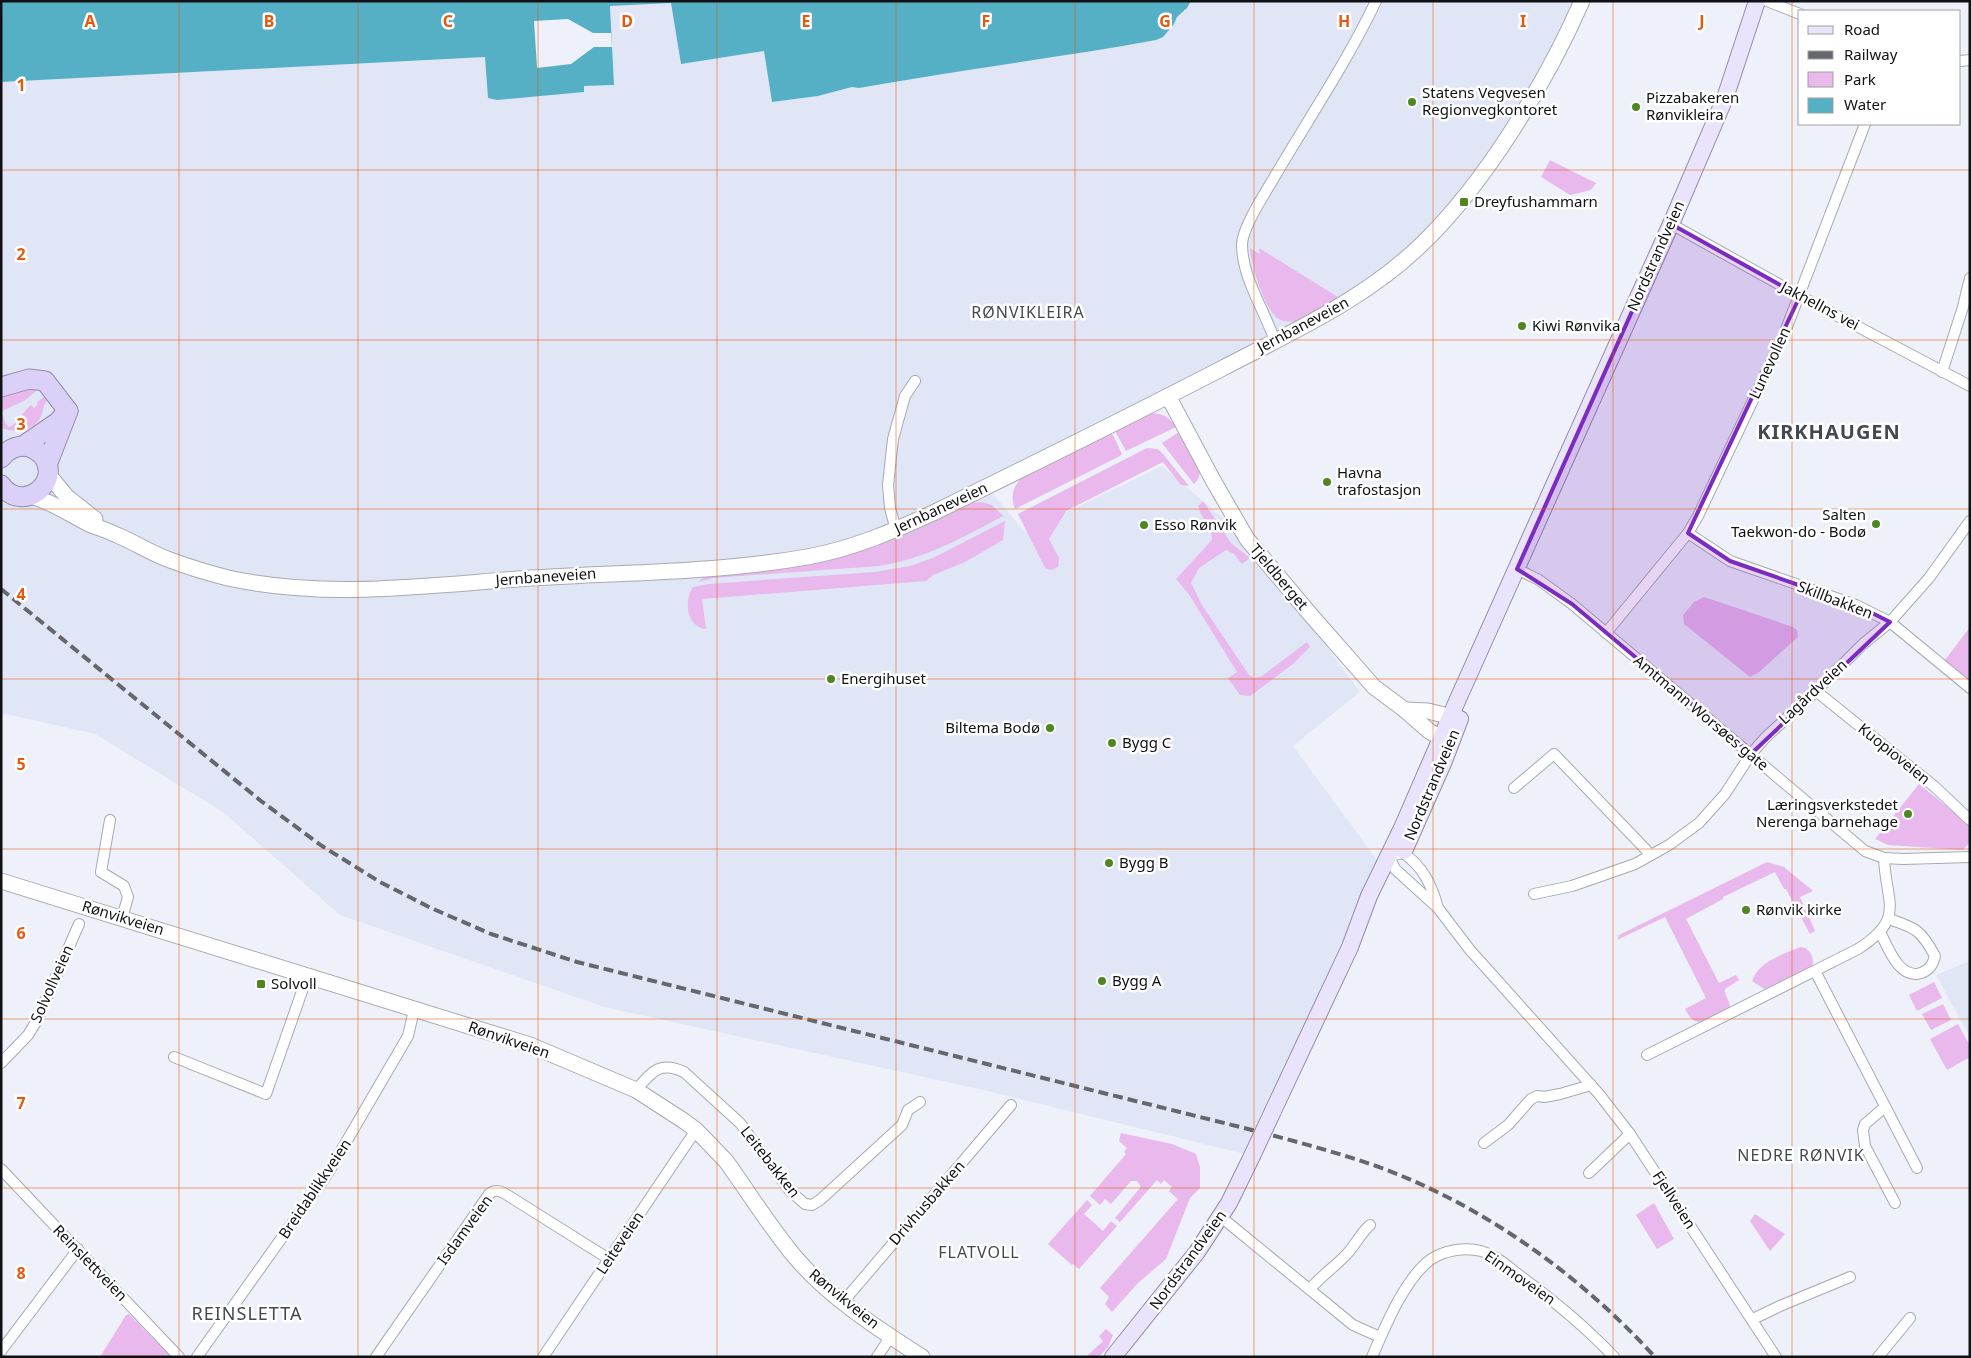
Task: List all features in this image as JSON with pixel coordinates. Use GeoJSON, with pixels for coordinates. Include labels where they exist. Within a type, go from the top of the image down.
{"type":"FeatureCollection","features":[{"type":"Feature","properties":{"kind":"highway"},"geometry":{"type":"LineString","coordinates":[[4,382],[29,379],[45,381],[68,411]]}},
{"type":"Feature","properties":{"kind":"highway"},"geometry":{"type":"LineString","coordinates":[[10,448],[58,422],[68,411]]}},
{"type":"Feature","properties":{"kind":"highway"},"geometry":{"type":"LineString","coordinates":[[30,496],[35,494],[44,485],[68,411]]}},
{"type":"Feature","properties":{"kind":"highway","name":"Jernbaneveien"},"geometry":{"type":"LineString","coordinates":[[10,448],[31,448],[38,452],[48,469]]}},
{"type":"Feature","properties":{"kind":"highway","name":"Jernbaneveien"},"geometry":{"type":"LineString","coordinates":[[1,485],[12,495],[30,496]]}},
{"type":"Feature","properties":{"kind":"main road","name":"Nordstrandveien"},"geometry":{"type":"LineString","coordinates":[[1113,1357],[1198,1252],[1230,1203],[1350,947],[1360,934],[1396,859],[1496,616],[1671,224],[1725,98],[1757,1]]}},
{"type":"Feature","properties":{"kind":"street"},"geometry":{"type":"LineString","coordinates":[[1275,341],[1249,280],[1242,242],[1249,222],[1263,196],[1347,56],[1376,1]]}},
{"type":"Feature","properties":{"kind":"street","name":"Jernbaneveien"},"geometry":{"type":"LineString","coordinates":[[30,496],[42,499],[82,520],[119,535],[169,560],[226,577],[262,584],[294,587],[372,590],[751,564],[808,556],[868,540],[896,530],[1168,396],[1354,298],[1389,273],[1422,244],[1454,210],[1499,149],[1550,66],[1582,1]]}},
{"type":"Feature","properties":{"kind":"street"},"geometry":{"type":"LineString","coordinates":[[1767,1],[1798,13]]}},
{"type":"Feature","properties":{"kind":"street","name":"Lunevollen"},"geometry":{"type":"LineString","coordinates":[[1606,633],[1688,533],[1747,415],[1800,296],[1864,125]]}},
{"type":"Feature","properties":{"kind":"street","name":"Jakhellns vei"},"geometry":{"type":"LineString","coordinates":[[1671,224],[1800,296],[1970,386]]}},
{"type":"Feature","properties":{"kind":"street"},"geometry":{"type":"LineString","coordinates":[[1942,372],[1963,307],[1970,278]]}},
{"type":"Feature","properties":{"kind":"street"},"geometry":{"type":"LineString","coordinates":[[896,530],[890,508],[888,485],[893,439],[905,396],[916,381]]}},
{"type":"Feature","properties":{"kind":"street","name":"Tjeldberget"},"geometry":{"type":"LineString","coordinates":[[1168,396],[1214,482],[1248,539],[1374,687],[1405,710],[1429,732],[1445,741]]}},
{"type":"Feature","properties":{"kind":"street","name":"Jernbaneveien"},"geometry":{"type":"LineString","coordinates":[[48,469],[67,497],[87,514],[119,535]]}},
{"type":"Feature","properties":{"kind":"street","name":"Lagårdveien"},"geometry":{"type":"LineString","coordinates":[[1534,894],[1553,891],[1591,880],[1635,864],[1687,833],[1712,811],[1751,754],[1765,738],[1863,644],[1890,622],[1929,578],[1970,521]]}},
{"type":"Feature","properties":{"kind":"street","name":"Skillbakken"},"geometry":{"type":"LineString","coordinates":[[1688,533],[1730,561],[1856,605],[1890,622],[1970,688]]}},
{"type":"Feature","properties":{"kind":"street","name":"Amtmann Worsøes gate"},"geometry":{"type":"LineString","coordinates":[[1517,569],[1539,580],[1572,604],[1865,851],[1884,858],[1970,857]]}},
{"type":"Feature","properties":{"kind":"street","name":"Kuopioveien"},"geometry":{"type":"LineString","coordinates":[[1816,691],[1935,787],[1970,820]]}},
{"type":"Feature","properties":{"kind":"street"},"geometry":{"type":"LineString","coordinates":[[1405,710],[1428,711],[1455,717]]}},
{"type":"Feature","properties":{"kind":"street"},"geometry":{"type":"LineString","coordinates":[[1514,788],[1554,754],[1651,855]]}},
{"type":"Feature","properties":{"kind":"street"},"geometry":{"type":"LineString","coordinates":[[110,820],[101,872],[124,886],[128,897],[122,918]]}},
{"type":"Feature","properties":{"kind":"street"},"geometry":{"type":"LineString","coordinates":[[1648,1055],[1871,941],[1889,920],[1889,891],[1884,858]]}},
{"type":"Feature","properties":{"kind":"street","name":"Fjellveien"},"geometry":{"type":"LineString","coordinates":[[1396,859],[1438,908],[1470,950],[1590,1085],[1630,1134],[1776,1357]]}},
{"type":"Feature","properties":{"kind":"street","name":"Fjellveien"},"geometry":{"type":"LineString","coordinates":[[1396,859],[1412,859],[1432,888],[1438,908]]}},
{"type":"Feature","properties":{"kind":"street","name":"Rønvikveien"},"geometry":{"type":"LineString","coordinates":[[1,881],[530,1046],[636,1090],[696,1130],[726,1161],[795,1257],[827,1289],[922,1357]]}},
{"type":"Feature","properties":{"kind":"street"},"geometry":{"type":"LineString","coordinates":[[1880,932],[1888,948],[1905,972],[1914,975],[1923,973],[1934,963],[1935,956],[1922,936],[1912,926],[1889,920]]}},
{"type":"Feature","properties":{"kind":"street","name":"Solvollveien"},"geometry":{"type":"LineString","coordinates":[[1,1063],[28,1035],[36,1022],[79,924]]}},
{"type":"Feature","properties":{"kind":"street"},"geometry":{"type":"LineString","coordinates":[[1815,971],[1918,1168]]}},
{"type":"Feature","properties":{"kind":"street"},"geometry":{"type":"LineString","coordinates":[[174,1057],[266,1094],[307,977]]}},
{"type":"Feature","properties":{"kind":"street","name":"Breidablikkveien"},"geometry":{"type":"LineString","coordinates":[[197,1357],[328,1173],[408,1036],[414,1010]]}},
{"type":"Feature","properties":{"kind":"street","name":"Leitebakken"},"geometry":{"type":"LineString","coordinates":[[636,1090],[656,1069],[665,1067],[675,1068],[684,1072],[740,1123],[790,1191],[804,1204],[812,1205],[902,1124],[908,1110],[920,1102]]}},
{"type":"Feature","properties":{"kind":"street"},"geometry":{"type":"LineString","coordinates":[[1484,1143],[1508,1125],[1531,1099],[1537,1096],[1544,1097],[1560,1094],[1590,1085]]}},
{"type":"Feature","properties":{"kind":"street","name":"Drivhusbakken"},"geometry":{"type":"LineString","coordinates":[[843,1302],[1011,1104]]}},
{"type":"Feature","properties":{"kind":"street"},"geometry":{"type":"LineString","coordinates":[[1885,1107],[1865,1124],[1863,1138],[1865,1146],[1895,1203]]}},
{"type":"Feature","properties":{"kind":"street","name":"Leiteveien"},"geometry":{"type":"LineString","coordinates":[[549,1355],[609,1259],[696,1130]]}},
{"type":"Feature","properties":{"kind":"street"},"geometry":{"type":"LineString","coordinates":[[1589,1172],[1630,1134]]}},
{"type":"Feature","properties":{"kind":"street","name":"Reinslettveien"},"geometry":{"type":"LineString","coordinates":[[1,1169],[179,1357]]}},
{"type":"Feature","properties":{"kind":"street","name":"Isdamveien"},"geometry":{"type":"LineString","coordinates":[[376,1357],[489,1194],[493,1191],[499,1190],[609,1259]]}},
{"type":"Feature","properties":{"kind":"street"},"geometry":{"type":"LineString","coordinates":[[1220,1217],[1353,1325],[1380,1337]]}},
{"type":"Feature","properties":{"kind":"street"},"geometry":{"type":"LineString","coordinates":[[1310,1289],[1319,1278],[1345,1257],[1361,1233],[1370,1225]]}},
{"type":"Feature","properties":{"kind":"street"},"geometry":{"type":"LineString","coordinates":[[1,1351],[78,1249]]}},
{"type":"Feature","properties":{"kind":"street","name":"Einmoveien"},"geometry":{"type":"LineString","coordinates":[[1372,1357],[1380,1337],[1411,1282],[1430,1260],[1441,1254],[1459,1249],[1480,1251],[1495,1257],[1546,1294],[1614,1357]]}},
{"type":"Feature","properties":{"kind":"street"},"geometry":{"type":"LineString","coordinates":[[1752,1320],[1780,1306],[1850,1277]]}},
{"type":"Feature","properties":{"kind":"street"},"geometry":{"type":"LineString","coordinates":[[1878,1357],[1910,1318]]}},
{"type":"Feature","properties":{"kind":"street"},"geometry":{"type":"LineString","coordinates":[[877,1357],[892,1336]]}},
{"type":"Feature","properties":{"kind":"highlighted area"},"geometry":{"type":"Polygon","coordinates":[[[1671,224],[1800,296],[1688,533],[1730,561],[1856,605],[1890,622],[1751,754],[1572,604],[1517,569],[1671,224]]]}},
{"type":"Feature","properties":{"kind":"shaded area"},"geometry":{"type":"Polygon","coordinates":[[[1191,1],[1582,1],[1455,210],[1354,298],[983,482],[1025,532],[1162,466],[1247,539],[1360,692],[1293,746],[1378,861],[1356,920],[1245,1154],[979,1089],[604,1007],[340,915],[223,812],[95,734],[1,713],[1,82],[485,57],[584,91],[584,86],[614,85],[610,6],[671,3],[681,64],[764,51],[773,102],[818,96],[852,87],[859,88],[1163,37],[1191,1]]]}},
{"type":"Feature","properties":{"kind":"shaded area"},"geometry":{"type":"Polygon","coordinates":[[[1970,961],[1970,1037],[1936,975],[1970,961]]]}},
{"type":"Feature","properties":{"kind":"green space"},"geometry":{"type":"Polygon","coordinates":[[[1550,160],[1596,183],[1591,190],[1570,195],[1541,177],[1550,160]]]}},
{"type":"Feature","properties":{"kind":"green space"},"geometry":{"type":"Polygon","coordinates":[[[1250,248],[1260,254],[1259,248],[1341,299],[1296,321],[1286,321],[1277,318],[1272,313],[1263,296],[1250,248]]]}},
{"type":"Feature","properties":{"kind":"green space"},"geometry":{"type":"Polygon","coordinates":[[[25,388],[36,389],[36,391],[24,401],[2,412],[5,423],[9,427],[12,425],[31,405],[34,408],[38,404],[37,402],[44,397],[47,401],[38,421],[24,430],[18,431],[1,428],[1,395],[25,388]]]}},
{"type":"Feature","properties":{"kind":"green space"},"geometry":{"type":"Polygon","coordinates":[[[1153,413],[1166,417],[1176,427],[1126,451],[1115,431],[1146,414],[1153,413]]]}},
{"type":"Feature","properties":{"kind":"green space"},"geometry":{"type":"Polygon","coordinates":[[[1179,432],[1200,473],[1194,484],[1162,443],[1179,432]]]}},
{"type":"Feature","properties":{"kind":"green space"},"geometry":{"type":"Polygon","coordinates":[[[1109,433],[1113,435],[1122,454],[1120,456],[1015,509],[1013,492],[1021,478],[1109,433]]]}},
{"type":"Feature","properties":{"kind":"green space"},"geometry":{"type":"Polygon","coordinates":[[[1147,448],[1158,449],[1189,486],[1181,485],[1163,462],[1066,511],[1049,539],[1059,558],[1058,567],[1051,570],[1045,568],[1018,514],[1147,448]]]}},
{"type":"Feature","properties":{"kind":"green space"},"geometry":{"type":"Polygon","coordinates":[[[1203,501],[1231,543],[1250,558],[1242,564],[1234,554],[1226,550],[1199,568],[1191,583],[1202,605],[1249,675],[1254,678],[1262,676],[1307,642],[1310,647],[1293,664],[1250,696],[1240,695],[1228,678],[1237,672],[1188,593],[1176,579],[1212,540],[1211,532],[1198,506],[1203,501]]]}},
{"type":"Feature","properties":{"kind":"green space"},"geometry":{"type":"Polygon","coordinates":[[[982,502],[992,505],[1003,516],[958,540],[896,563],[879,566],[713,578],[698,582],[704,577],[712,575],[809,562],[858,552],[892,541],[972,503],[982,502]]]}},
{"type":"Feature","properties":{"kind":"green space"},"geometry":{"type":"Polygon","coordinates":[[[1005,521],[1003,540],[965,562],[933,575],[926,581],[702,599],[706,629],[695,624],[689,613],[688,600],[693,587],[708,584],[875,572],[910,566],[933,558],[1005,521]]]}},
{"type":"Feature","properties":{"kind":"green space"},"geometry":{"type":"Polygon","coordinates":[[[1704,597],[1793,627],[1797,630],[1798,637],[1758,673],[1750,677],[1684,624],[1683,615],[1694,602],[1704,597]]]}},
{"type":"Feature","properties":{"kind":"green space"},"geometry":{"type":"Polygon","coordinates":[[[1970,627],[1970,683],[1945,660],[1970,627]]]}},
{"type":"Feature","properties":{"kind":"green space"},"geometry":{"type":"Polygon","coordinates":[[[1919,784],[1970,825],[1970,842],[1963,850],[1888,845],[1875,839],[1919,784]]]}},
{"type":"Feature","properties":{"kind":"green space"},"geometry":{"type":"Polygon","coordinates":[[[1767,862],[1784,867],[1813,891],[1800,897],[1815,931],[1810,934],[1775,872],[1723,897],[1723,899],[1686,919],[1719,983],[1736,975],[1739,980],[1725,989],[1730,1004],[1729,1009],[1705,1021],[1696,1021],[1690,1017],[1685,1009],[1706,998],[1665,917],[1617,940],[1619,935],[1767,862]]]}},
{"type":"Feature","properties":{"kind":"green space"},"geometry":{"type":"Polygon","coordinates":[[[1804,947],[1811,954],[1813,960],[1812,967],[1766,990],[1752,981],[1760,968],[1779,956],[1804,947]]]}},
{"type":"Feature","properties":{"kind":"green space"},"geometry":{"type":"Polygon","coordinates":[[[1934,982],[1942,998],[1917,1011],[1909,995],[1934,982]]]}},
{"type":"Feature","properties":{"kind":"green space"},"geometry":{"type":"Polygon","coordinates":[[[1943,1004],[1951,1020],[1931,1030],[1922,1014],[1943,1004]]]}},
{"type":"Feature","properties":{"kind":"green space"},"geometry":{"type":"Polygon","coordinates":[[[1958,1024],[1970,1046],[1970,1057],[1947,1070],[1930,1039],[1958,1024]]]}},
{"type":"Feature","properties":{"kind":"green space"},"geometry":{"type":"Polygon","coordinates":[[[1121,1133],[1172,1144],[1196,1154],[1200,1167],[1200,1188],[1190,1198],[1166,1259],[1138,1283],[1112,1312],[1105,1304],[1109,1297],[1100,1288],[1178,1199],[1169,1191],[1172,1187],[1164,1180],[1161,1184],[1157,1180],[1120,1222],[1115,1218],[1140,1188],[1137,1181],[1131,1181],[1111,1204],[1105,1199],[1100,1205],[1090,1196],[1126,1154],[1124,1152],[1127,1148],[1119,1141],[1121,1133]]]}},
{"type":"Feature","properties":{"kind":"green space"},"geometry":{"type":"Polygon","coordinates":[[[1087,1200],[1092,1205],[1084,1214],[1103,1231],[1111,1221],[1117,1226],[1079,1269],[1048,1244],[1087,1200]]]}},
{"type":"Feature","properties":{"kind":"green space"},"geometry":{"type":"Polygon","coordinates":[[[1654,1203],[1674,1239],[1657,1249],[1636,1215],[1654,1203]]]}},
{"type":"Feature","properties":{"kind":"green space"},"geometry":{"type":"Polygon","coordinates":[[[1755,1214],[1785,1234],[1770,1251],[1750,1221],[1755,1214]]]}},
{"type":"Feature","properties":{"kind":"green space"},"geometry":{"type":"Polygon","coordinates":[[[129,1314],[171,1357],[100,1357],[126,1315],[129,1314]]]}},
{"type":"Feature","properties":{"kind":"green space"},"geometry":{"type":"Polygon","coordinates":[[[1106,1329],[1113,1335],[1108,1347],[1099,1357],[1086,1357],[1103,1341],[1099,1336],[1106,1329]]]}},
{"type":"Feature","properties":{"kind":"water"},"geometry":{"type":"Polygon","coordinates":[[[1,1],[1191,1],[1163,37],[1156,40],[859,88],[852,87],[818,96],[772,102],[764,51],[681,64],[671,3],[610,6],[614,85],[584,86],[584,92],[497,100],[488,98],[485,57],[1,82],[1,1]]]}},
{"type":"Feature","properties":{"kind":"pier"},"geometry":{"type":"Polygon","coordinates":[[[568,19],[593,33],[611,33],[612,47],[594,47],[571,64],[537,68],[534,21],[568,19]]]}},
{"type":"Feature","properties":{"kind":"railway"},"geometry":{"type":"LineString","coordinates":[[1,589],[261,801],[322,846],[380,882],[431,908],[491,934],[577,962],[1240,1127],[1327,1150],[1379,1167],[1456,1201],[1528,1246],[1595,1298],[1655,1357]]}},
{"type":"Feature","properties":{"kind":"place","name":"Statens Vegvesen Regionvegkontoret"},"geometry":{"type":"Point","coordinates":[1412,102]}},
{"type":"Feature","properties":{"kind":"place","name":"Pizzabakeren Rønvikleira"},"geometry":{"type":"Point","coordinates":[1636,107]}},
{"type":"Feature","properties":{"kind":"place","name":"Dreyfushammarn"},"geometry":{"type":"Point","coordinates":[1464,202]}},
{"type":"Feature","properties":{"kind":"place","name":"Kiwi Rønvika"},"geometry":{"type":"Point","coordinates":[1522,326]}},
{"type":"Feature","properties":{"kind":"place","name":"Havna trafostasjon"},"geometry":{"type":"Point","coordinates":[1327,482]}},
{"type":"Feature","properties":{"kind":"place","name":"Salten Taekwon-do - Bodø"},"geometry":{"type":"Point","coordinates":[1876,524]}},
{"type":"Feature","properties":{"kind":"place","name":"Esso Rønvik"},"geometry":{"type":"Point","coordinates":[1144,525]}},
{"type":"Feature","properties":{"kind":"place","name":"Energihuset"},"geometry":{"type":"Point","coordinates":[831,679]}},
{"type":"Feature","properties":{"kind":"place","name":"Biltema Bodø"},"geometry":{"type":"Point","coordinates":[1050,728]}},
{"type":"Feature","properties":{"kind":"place","name":"Bygg C"},"geometry":{"type":"Point","coordinates":[1112,743]}},
{"type":"Feature","properties":{"kind":"place","name":"Læringsverkstedet Nerenga barnehage"},"geometry":{"type":"Point","coordinates":[1908,814]}},
{"type":"Feature","properties":{"kind":"place","name":"Bygg B"},"geometry":{"type":"Point","coordinates":[1109,863]}},
{"type":"Feature","properties":{"kind":"place","name":"Rønvik kirke"},"geometry":{"type":"Point","coordinates":[1746,910]}},
{"type":"Feature","properties":{"kind":"place","name":"Bygg A"},"geometry":{"type":"Point","coordinates":[1102,981]}},
{"type":"Feature","properties":{"kind":"place","name":"Solvoll"},"geometry":{"type":"Point","coordinates":[261,984]}},
{"type":"Feature","properties":{"kind":"district","name":"RØNVIKLEIRA"},"geometry":{"type":"Point","coordinates":[1028,312]}},
{"type":"Feature","properties":{"kind":"district","name":"KIRKHAUGEN"},"geometry":{"type":"Point","coordinates":[1829,432]}},
{"type":"Feature","properties":{"kind":"district","name":"NEDRE RØNVIK"},"geometry":{"type":"Point","coordinates":[1801,1155]}},
{"type":"Feature","properties":{"kind":"district","name":"FLATVOLL"},"geometry":{"type":"Point","coordinates":[979,1252]}},
{"type":"Feature","properties":{"kind":"district","name":"REINSLETTA"},"geometry":{"type":"Point","coordinates":[247,1314]}}]}
